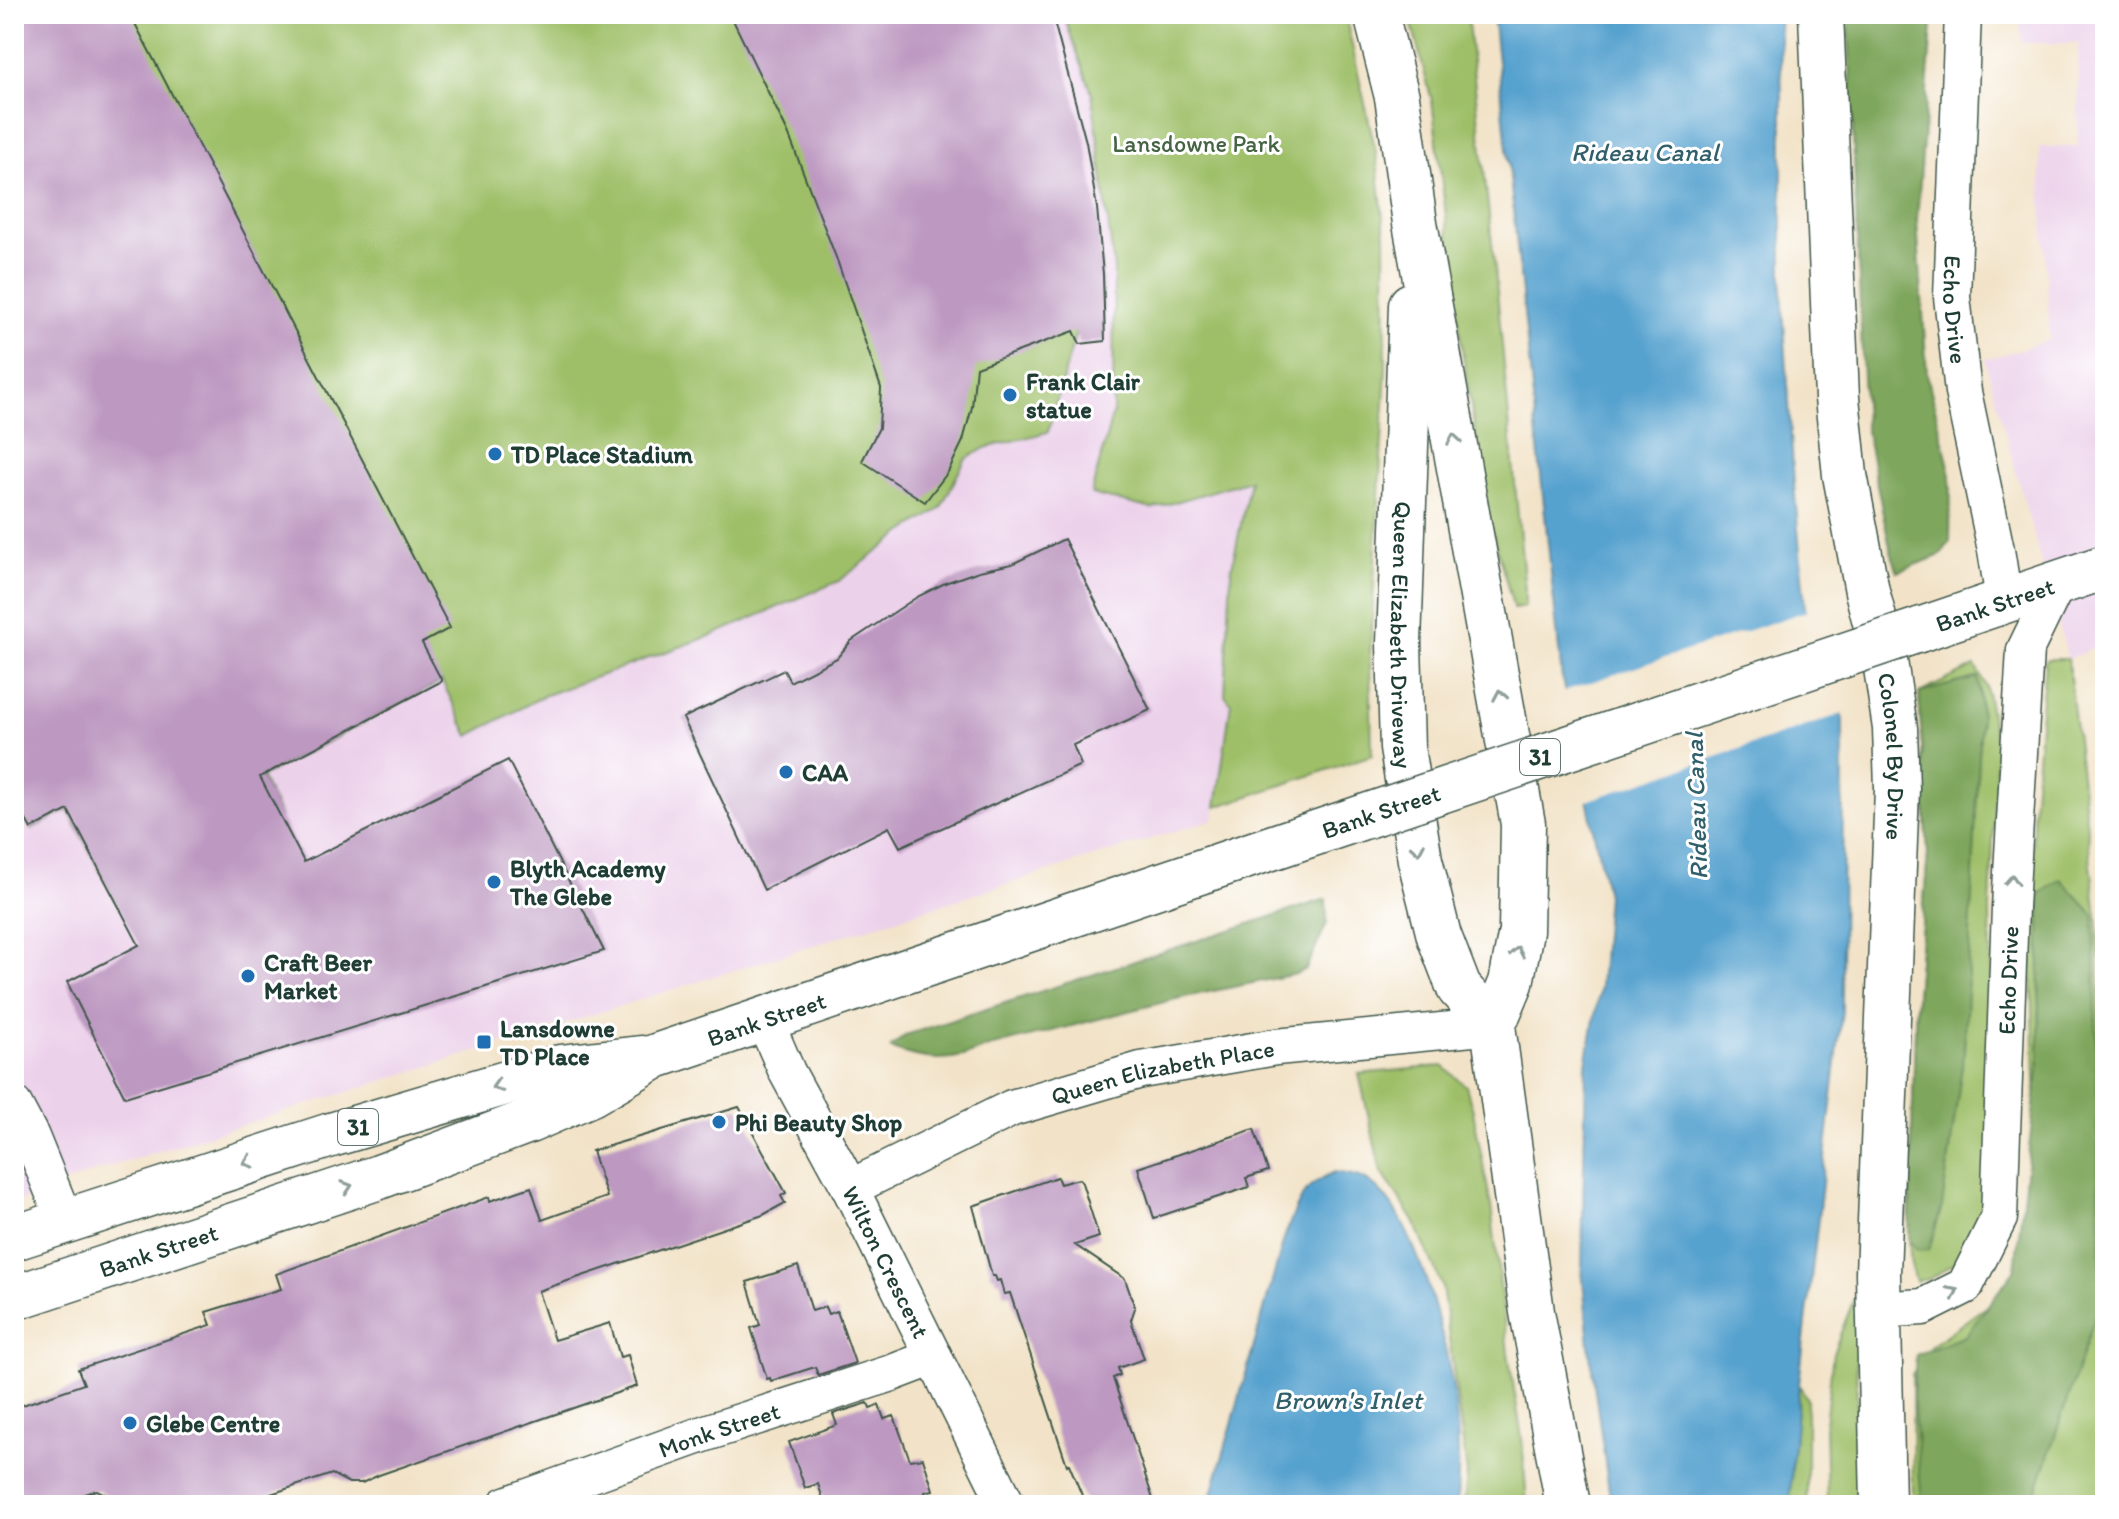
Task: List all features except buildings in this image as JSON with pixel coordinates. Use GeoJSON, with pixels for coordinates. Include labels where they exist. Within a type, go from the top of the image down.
{"type":"FeatureCollection","features":[{"type":"Feature","properties":{"kind":"main road","name":"Queen Elizabeth Driveway"},"geometry":{"type":"LineString","coordinates":[[1376,14],[1397,97],[1415,223],[1523,824],[1521,931],[1511,983],[1493,1026],[1459,988],[1439,936],[1420,860],[1402,748],[1399,643],[1415,223]]}},
{"type":"Feature","properties":{"kind":"main road","name":"Colonel By Drive"},"geometry":{"type":"LineString","coordinates":[[1821,14],[1840,429],[1845,475],[1867,591],[1885,661],[1895,728],[1896,862],[1878,1273],[1883,1505]]}},
{"type":"Feature","properties":{"kind":"main road","name":"Bank Street"},"geometry":{"type":"LineString","coordinates":[[14,1298],[379,1177],[529,1121],[591,1094],[656,1056],[2105,567]]}},
{"type":"Feature","properties":{"kind":"main road"},"geometry":{"type":"LineString","coordinates":[[1493,1026],[1532,1312],[1568,1505]]}},
{"type":"Feature","properties":{"kind":"main road","name":"Bank Street"},"geometry":{"type":"LineString","coordinates":[[14,1238],[331,1135],[560,1067],[656,1056]]}},
{"type":"Feature","properties":{"kind":"main road"},"geometry":{"type":"LineString","coordinates":[[65,1221],[87,1272]]}},
{"type":"Feature","properties":{"kind":"main road"},"geometry":{"type":"LineString","coordinates":[[1532,1312],[1541,1505]]}},
{"type":"Feature","properties":{"kind":"street","name":"Echo Drive"},"geometry":{"type":"LineString","coordinates":[[1963,14],[1952,297],[1963,392],[2004,600]]}},
{"type":"Feature","properties":{"kind":"street","name":"Echo Drive"},"geometry":{"type":"LineString","coordinates":[[1878,1310],[1923,1307],[1965,1286],[1999,1218],[2010,907],[2025,650],[2058,582]]}},
{"type":"Feature","properties":{"kind":"street","name":"Wilton Crescent"},"geometry":{"type":"LineString","coordinates":[[764,1019],[787,1072],[850,1188],[1007,1505]]}},
{"type":"Feature","properties":{"kind":"street","name":"Queen Elizabeth Place"},"geometry":{"type":"LineString","coordinates":[[850,1188],[1012,1108],[1141,1070],[1276,1047],[1493,1026]]}},
{"type":"Feature","properties":{"kind":"street"},"geometry":{"type":"LineString","coordinates":[[14,1105],[31,1137],[65,1221]]}},
{"type":"Feature","properties":{"kind":"street","name":"Monk Street"},"geometry":{"type":"LineString","coordinates":[[506,1505],[709,1432],[934,1357]]}},
{"type":"Feature","properties":{"kind":"shaded area","name":"Lansdowne Park"},"geometry":{"type":"Polygon","coordinates":[[[14,14],[1236,14],[1296,219],[1248,588],[1214,819],[99,1170],[14,1204],[14,14]]]}},
{"type":"Feature","properties":{"kind":"shaded area"},"geometry":{"type":"Polygon","coordinates":[[[2020,14],[2105,14],[2105,643],[2068,659],[1985,360],[2050,340],[2039,147],[2078,146],[2078,43],[2022,43],[2020,14]]]}},
{"type":"Feature","properties":{"kind":"green space","name":"TD Place Stadium"},"geometry":{"type":"Polygon","coordinates":[[[14,14],[1028,14],[1083,307],[1048,432],[985,448],[965,460],[940,509],[902,533],[839,581],[713,635],[543,696],[469,736],[442,681],[261,777],[280,816],[116,901],[68,810],[31,829],[14,797],[14,14]]]}},
{"type":"Feature","properties":{"kind":"green space"},"geometry":{"type":"Polygon","coordinates":[[[1063,14],[1345,14],[1376,153],[1385,236],[1386,369],[1370,655],[1372,755],[1216,807],[1231,703],[1225,695],[1231,572],[1250,480],[1152,509],[1091,494],[1113,412],[1114,269],[1092,93],[1063,14]]]}},
{"type":"Feature","properties":{"kind":"green space"},"geometry":{"type":"Polygon","coordinates":[[[1409,14],[1467,14],[1495,270],[1525,607],[1514,609],[1489,521],[1463,356],[1432,101],[1409,14]]]}},
{"type":"Feature","properties":{"kind":"green space"},"geometry":{"type":"Polygon","coordinates":[[[1848,14],[1933,14],[1917,220],[1927,374],[1951,475],[1950,541],[1941,555],[1898,572],[1865,427],[1848,14]]]}},
{"type":"Feature","properties":{"kind":"green space"},"geometry":{"type":"Polygon","coordinates":[[[2048,659],[2068,659],[2098,926],[2105,1505],[1913,1505],[1912,1374],[1931,1346],[2009,1290],[2030,1242],[2037,1152],[2030,906],[2034,798],[2045,662],[2048,659]]]}},
{"type":"Feature","properties":{"kind":"green space"},"geometry":{"type":"Polygon","coordinates":[[[1975,666],[1986,686],[1997,748],[1990,910],[1994,1142],[1990,1193],[1975,1230],[1955,1263],[1929,1279],[1916,1281],[1909,1241],[1916,996],[1928,854],[1919,693],[1975,666]]]}},
{"type":"Feature","properties":{"kind":"green space"},"geometry":{"type":"Polygon","coordinates":[[[1978,677],[1981,718],[1964,1052],[1942,1206],[1929,1250],[1917,1251],[1909,1241],[1916,996],[1928,854],[1919,693],[1978,677]]]}},
{"type":"Feature","properties":{"kind":"green space"},"geometry":{"type":"Polygon","coordinates":[[[2061,879],[2094,915],[2101,1299],[2036,1492],[2036,1505],[1922,1505],[1913,1397],[1916,1355],[1965,1336],[2015,1269],[2039,1062],[2040,894],[2061,879]]]}},
{"type":"Feature","properties":{"kind":"green space"},"geometry":{"type":"Polygon","coordinates":[[[1326,899],[1327,923],[1306,969],[1296,974],[1180,998],[962,1056],[927,1058],[890,1048],[906,1035],[1326,899]]]}},
{"type":"Feature","properties":{"kind":"green space"},"geometry":{"type":"Polygon","coordinates":[[[1443,1066],[1466,1086],[1473,1111],[1491,1206],[1508,1353],[1522,1438],[1527,1505],[1464,1505],[1467,1473],[1442,1286],[1414,1221],[1381,1171],[1359,1074],[1443,1066]]]}},
{"type":"Feature","properties":{"kind":"green space"},"geometry":{"type":"Polygon","coordinates":[[[1855,1296],[1859,1505],[1827,1505],[1825,1424],[1833,1353],[1855,1296]]]}},
{"type":"Feature","properties":{"kind":"green space"},"geometry":{"type":"Polygon","coordinates":[[[1799,1384],[1807,1399],[1807,1505],[1789,1505],[1799,1384]]]}},
{"type":"Feature","properties":{"kind":"water","name":"Rideau Canal"},"geometry":{"type":"Polygon","coordinates":[[[1493,14],[1779,14],[1782,289],[1805,608],[1843,720],[1842,1010],[1799,1384],[1789,1505],[1611,1505],[1590,1355],[1582,1269],[1586,1064],[1600,987],[1607,895],[1562,679],[1493,14]]]}},
{"type":"Feature","properties":{"kind":"water","name":"Brown's Inlet"},"geometry":{"type":"Polygon","coordinates":[[[1335,1172],[1364,1179],[1382,1194],[1413,1245],[1425,1277],[1444,1342],[1454,1395],[1458,1450],[1457,1505],[1209,1505],[1286,1232],[1308,1189],[1335,1172]]]}},
{"type":"Feature","properties":{"kind":"pier"},"geometry":{"type":"Polygon","coordinates":[[[1810,610],[1845,713],[1584,802],[1561,692],[1810,610]]]}},
{"type":"Feature","properties":{"kind":"place","name":"Frank Clair statue"},"geometry":{"type":"Point","coordinates":[1010,395]}},
{"type":"Feature","properties":{"kind":"place","name":"TD Place Stadium"},"geometry":{"type":"Point","coordinates":[495,454]}},
{"type":"Feature","properties":{"kind":"place","name":"CAA"},"geometry":{"type":"Point","coordinates":[786,772]}},
{"type":"Feature","properties":{"kind":"place","name":"Blyth Academy The Glebe"},"geometry":{"type":"Point","coordinates":[494,882]}},
{"type":"Feature","properties":{"kind":"place","name":"Craft Beer Market"},"geometry":{"type":"Point","coordinates":[248,976]}},
{"type":"Feature","properties":{"kind":"place","name":"Lansdowne TD Place"},"geometry":{"type":"Point","coordinates":[484,1042]}},
{"type":"Feature","properties":{"kind":"place","name":"Phi Beauty Shop"},"geometry":{"type":"Point","coordinates":[719,1122]}},
{"type":"Feature","properties":{"kind":"place","name":"Glebe Centre"},"geometry":{"type":"Point","coordinates":[130,1423]}}]}
